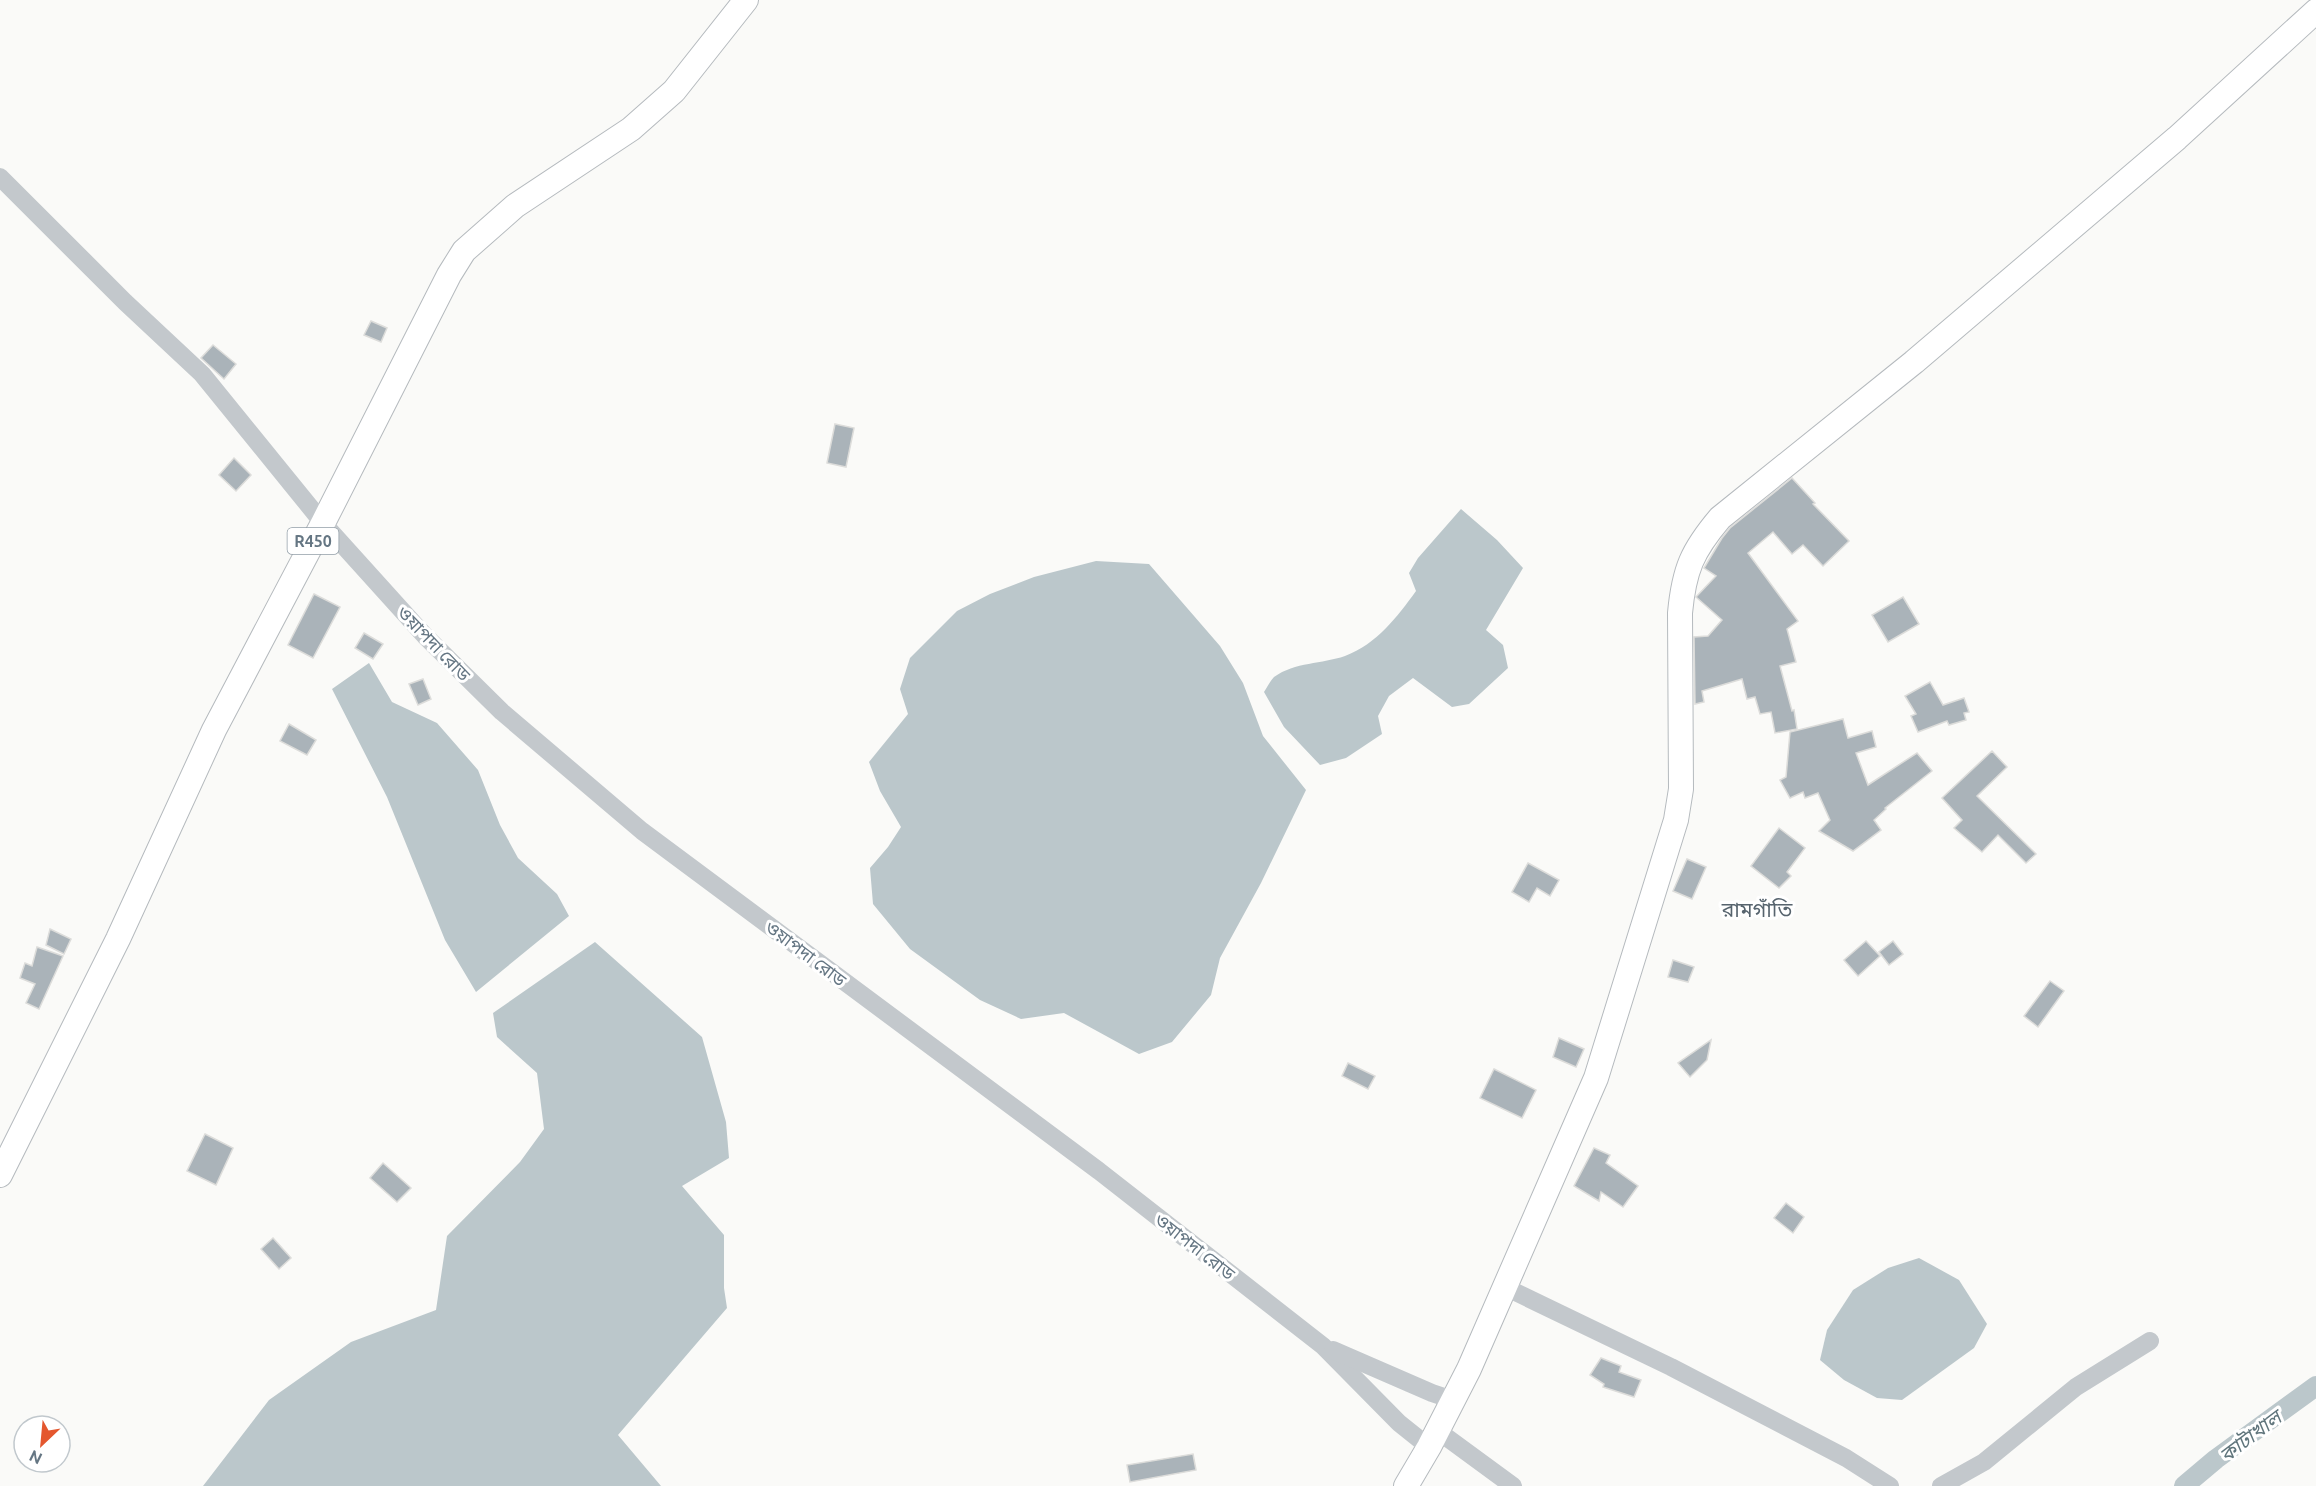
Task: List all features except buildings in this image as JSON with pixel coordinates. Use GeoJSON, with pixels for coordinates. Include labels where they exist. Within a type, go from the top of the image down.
{"type":"FeatureCollection","features":[{"type":"Feature","properties":{"kind":"main road","name":"R450"},"geometry":{"type":"LineString","coordinates":[[0,1175],[118,939],[214,730],[464,250],[515,206],[631,129],[674,91],[746,0]]}},
{"type":"Feature","properties":{"kind":"main road"},"geometry":{"type":"LineString","coordinates":[[1406,1486],[1434,1439],[1453,1400],[1596,1078],[1676,820],[1682,789],[1680,613],[1683,586],[1690,560],[1704,536],[1720,518],[1914,362],[2177,138],[2316,11]]}},
{"type":"Feature","properties":{"kind":"street","name":"ওয়াপদা রোড"},"geometry":{"type":"LineString","coordinates":[[0,177],[125,302],[202,374],[323,523],[425,636],[502,712],[642,831],[1099,1171],[1323,1346],[1399,1423],[1434,1439],[1514,1486]]}},
{"type":"Feature","properties":{"kind":"street"},"geometry":{"type":"LineString","coordinates":[[1505,1287],[1671,1367],[1795,1431],[1846,1458],[1890,1486]]}},
{"type":"Feature","properties":{"kind":"street"},"geometry":{"type":"LineString","coordinates":[[1941,1486],[1984,1462],[2076,1387],[2150,1341]]}},
{"type":"Feature","properties":{"kind":"street","name":"ওয়াপদা রোড"},"geometry":{"type":"LineString","coordinates":[[1323,1346],[1453,1400]]}},
{"type":"Feature","properties":{"kind":"shaded area"},"geometry":{"type":"Polygon","coordinates":[[[1461,509],[1497,540],[1523,568],[1486,630],[1503,645],[1508,668],[1469,704],[1452,707],[1413,678],[1389,696],[1378,716],[1382,734],[1346,758],[1320,765],[1284,727],[1264,692],[1274,677],[1282,672],[1345,656],[1377,637],[1394,620],[1416,591],[1409,573],[1418,558],[1461,509]]]}},
{"type":"Feature","properties":{"kind":"shaded area"},"geometry":{"type":"Polygon","coordinates":[[[1096,561],[1149,564],[1220,646],[1243,683],[1263,736],[1306,790],[1261,883],[1220,958],[1211,995],[1172,1042],[1139,1054],[1064,1013],[1021,1019],[980,1000],[910,949],[873,904],[870,868],[901,827],[880,791],[869,762],[908,714],[900,689],[910,658],[957,611],[990,594],[1034,577],[1096,561]]]}},
{"type":"Feature","properties":{"kind":"shaded area"},"geometry":{"type":"Polygon","coordinates":[[[369,663],[392,702],[437,723],[478,770],[500,825],[518,858],[557,894],[569,916],[476,992],[445,940],[387,797],[332,689],[369,663]]]}},
{"type":"Feature","properties":{"kind":"shaded area"},"geometry":{"type":"Polygon","coordinates":[[[595,942],[702,1037],[726,1122],[729,1158],[682,1186],[724,1235],[724,1288],[727,1308],[618,1435],[661,1486],[203,1486],[269,1400],[351,1342],[436,1310],[447,1236],[520,1162],[544,1129],[537,1073],[497,1037],[493,1013],[595,942]]]}},
{"type":"Feature","properties":{"kind":"shaded area"},"geometry":{"type":"Polygon","coordinates":[[[1919,1258],[1959,1280],[1987,1324],[1974,1348],[1902,1400],[1877,1398],[1844,1380],[1820,1360],[1827,1330],[1853,1290],[1888,1268],[1919,1258]]]}},
{"type":"Feature","properties":{"kind":"waterway","name":"কাটাখাল"},"geometry":{"type":"LineString","coordinates":[[2184,1486],[2216,1459],[2316,1386]]}},
{"type":"Feature","properties":{"kind":"district","name":"রামগাঁতি"},"geometry":{"type":"Point","coordinates":[1757,909]}}]}
